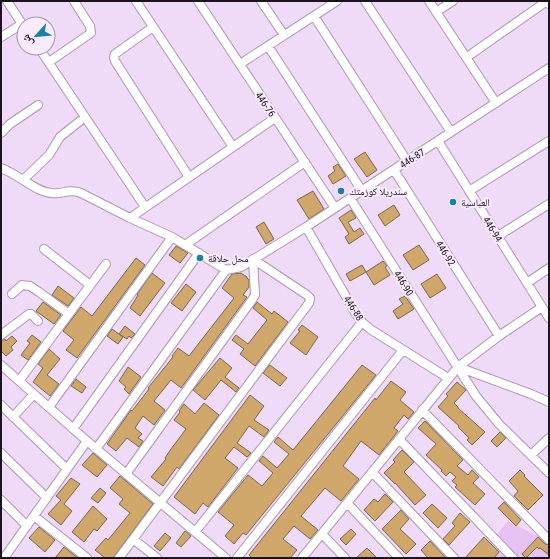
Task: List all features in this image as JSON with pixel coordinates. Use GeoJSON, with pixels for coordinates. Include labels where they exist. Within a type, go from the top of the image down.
{"type":"FeatureCollection","features":[{"type":"Feature","properties":{"kind":"street"},"geometry":{"type":"LineString","coordinates":[[7,1],[17,16]]}},
{"type":"Feature","properties":{"kind":"street"},"geometry":{"type":"LineString","coordinates":[[48,62],[91,32],[90,26],[74,1]]}},
{"type":"Feature","properties":{"kind":"street"},"geometry":{"type":"LineString","coordinates":[[136,1],[233,147]]}},
{"type":"Feature","properties":{"kind":"street","name":"446-76"},"geometry":{"type":"LineString","coordinates":[[198,1],[335,208]]}},
{"type":"Feature","properties":{"kind":"street"},"geometry":{"type":"LineString","coordinates":[[261,1],[284,35]]}},
{"type":"Feature","properties":{"kind":"street"},"geometry":{"type":"LineString","coordinates":[[240,64],[338,1]]}},
{"type":"Feature","properties":{"kind":"street"},"geometry":{"type":"LineString","coordinates":[[365,1],[451,132]]}},
{"type":"Feature","properties":{"kind":"street"},"geometry":{"type":"LineString","coordinates":[[429,1],[496,102]]}},
{"type":"Feature","properties":{"kind":"street"},"geometry":{"type":"LineString","coordinates":[[436,12],[452,1]]}},
{"type":"Feature","properties":{"kind":"street"},"geometry":{"type":"LineString","coordinates":[[467,57],[547,1],[549,4]]}},
{"type":"Feature","properties":{"kind":"street"},"geometry":{"type":"LineString","coordinates":[[314,16],[407,161]]}},
{"type":"Feature","properties":{"kind":"street"},"geometry":{"type":"LineString","coordinates":[[153,27],[115,54],[115,61],[189,177]]}},
{"type":"Feature","properties":{"kind":"street"},"geometry":{"type":"LineString","coordinates":[[1,37],[16,30]]}},
{"type":"Feature","properties":{"kind":"street"},"geometry":{"type":"LineString","coordinates":[[268,46],[362,190]]}},
{"type":"Feature","properties":{"kind":"street"},"geometry":{"type":"LineString","coordinates":[[44,56],[145,207]]}},
{"type":"Feature","properties":{"kind":"street","name":"446-87"},"geometry":{"type":"LineString","coordinates":[[226,270],[241,266],[306,227],[549,68]]}},
{"type":"Feature","properties":{"kind":"street"},"geometry":{"type":"LineString","coordinates":[[1,133],[15,120],[38,105]]}},
{"type":"Feature","properties":{"kind":"street"},"geometry":{"type":"LineString","coordinates":[[24,180],[49,155],[60,137],[85,117]]}},
{"type":"Feature","properties":{"kind":"street"},"geometry":{"type":"LineString","coordinates":[[130,218],[275,118]]}},
{"type":"Feature","properties":{"kind":"street"},"geometry":{"type":"LineString","coordinates":[[469,191],[549,140]]}},
{"type":"Feature","properties":{"kind":"street","name":"446-94"},"geometry":{"type":"LineString","coordinates":[[438,141],[549,318]]}},
{"type":"Feature","properties":{"kind":"street"},"geometry":{"type":"LineString","coordinates":[[185,245],[305,162]]}},
{"type":"Feature","properties":{"kind":"street"},"geometry":{"type":"LineString","coordinates":[[1,168],[10,171],[41,190],[50,193],[75,190],[130,218],[172,237],[226,270],[96,449]]}},
{"type":"Feature","properties":{"kind":"street","name":"446-92"},"geometry":{"type":"LineString","coordinates":[[394,170],[499,336]]}},
{"type":"Feature","properties":{"kind":"street","name":"446-90"},"geometry":{"type":"LineString","coordinates":[[350,198],[458,368],[487,410],[549,474]]}},
{"type":"Feature","properties":{"kind":"street"},"geometry":{"type":"LineString","coordinates":[[498,236],[549,204]]}},
{"type":"Feature","properties":{"kind":"street","name":"446-88"},"geometry":{"type":"LineString","coordinates":[[306,227],[362,322],[370,329],[448,378]]}},
{"type":"Feature","properties":{"kind":"street"},"geometry":{"type":"LineString","coordinates":[[49,407],[172,237]]}},
{"type":"Feature","properties":{"kind":"street"},"geometry":{"type":"LineString","coordinates":[[44,249],[90,285]]}},
{"type":"Feature","properties":{"kind":"street"},"geometry":{"type":"LineString","coordinates":[[73,429],[199,253]]}},
{"type":"Feature","properties":{"kind":"street"},"geometry":{"type":"LineString","coordinates":[[126,474],[255,295],[253,259]]}},
{"type":"Feature","properties":{"kind":"street"},"geometry":{"type":"LineString","coordinates":[[119,558],[309,303],[310,298],[307,295],[253,259]]}},
{"type":"Feature","properties":{"kind":"street"},"geometry":{"type":"LineString","coordinates":[[19,381],[106,264]]}},
{"type":"Feature","properties":{"kind":"street"},"geometry":{"type":"LineString","coordinates":[[527,283],[549,268]]}},
{"type":"Feature","properties":{"kind":"street"},"geometry":{"type":"LineString","coordinates":[[12,294],[22,285],[30,286],[69,314]]}},
{"type":"Feature","properties":{"kind":"street"},"geometry":{"type":"LineString","coordinates":[[302,558],[448,378],[458,368],[499,336],[542,307]]}},
{"type":"Feature","properties":{"kind":"street"},"geometry":{"type":"LineString","coordinates":[[1,336],[29,314],[31,314],[38,321]]}},
{"type":"Feature","properties":{"kind":"street"},"geometry":{"type":"LineString","coordinates":[[195,532],[362,322]]}},
{"type":"Feature","properties":{"kind":"street"},"geometry":{"type":"LineString","coordinates":[[237,558],[403,350]]}},
{"type":"Feature","properties":{"kind":"street"},"geometry":{"type":"LineString","coordinates":[[1,365],[96,449],[226,558]]}},
{"type":"Feature","properties":{"kind":"street"},"geometry":{"type":"LineString","coordinates":[[458,368],[549,402]]}},
{"type":"Feature","properties":{"kind":"street"},"geometry":{"type":"LineString","coordinates":[[13,417],[34,394]]}},
{"type":"Feature","properties":{"kind":"street"},"geometry":{"type":"LineString","coordinates":[[1,405],[67,470]]}},
{"type":"Feature","properties":{"kind":"street"},"geometry":{"type":"LineString","coordinates":[[422,410],[549,540]]}},
{"type":"Feature","properties":{"kind":"street"},"geometry":{"type":"LineString","coordinates":[[531,455],[549,438]]}},
{"type":"Feature","properties":{"kind":"street"},"geometry":{"type":"LineString","coordinates":[[399,439],[513,558]]}},
{"type":"Feature","properties":{"kind":"street"},"geometry":{"type":"LineString","coordinates":[[8,556],[27,526],[87,441]]}},
{"type":"Feature","properties":{"kind":"street"},"geometry":{"type":"LineString","coordinates":[[1,453],[47,498]]}},
{"type":"Feature","properties":{"kind":"street"},"geometry":{"type":"LineString","coordinates":[[372,472],[454,558]]}},
{"type":"Feature","properties":{"kind":"street"},"geometry":{"type":"LineString","coordinates":[[1,500],[27,526]]}},
{"type":"Feature","properties":{"kind":"street"},"geometry":{"type":"LineString","coordinates":[[347,503],[399,558]]}},
{"type":"Feature","properties":{"kind":"street"},"geometry":{"type":"LineString","coordinates":[[34,516],[87,558]]}},
{"type":"Feature","properties":{"kind":"street"},"geometry":{"type":"LineString","coordinates":[[322,534],[345,558]]}},
{"type":"Feature","properties":{"kind":"street"},"geometry":{"type":"LineString","coordinates":[[133,539],[158,558]]}},
{"type":"Feature","properties":{"kind":"shaded area"},"geometry":{"type":"Polygon","coordinates":[[[508,521],[549,542],[549,558],[477,558],[508,521]]]}},
{"type":"Feature","properties":{"kind":"building"},"geometry":{"type":"Polygon","coordinates":[[[365,152],[377,170],[367,177],[354,159],[365,152]]]}},
{"type":"Feature","properties":{"kind":"building"},"geometry":{"type":"Polygon","coordinates":[[[338,164],[346,176],[333,184],[328,176],[335,171],[333,167],[338,164]]]}},
{"type":"Feature","properties":{"kind":"building"},"geometry":{"type":"Polygon","coordinates":[[[313,191],[324,209],[309,219],[297,200],[313,191]]]}},
{"type":"Feature","properties":{"kind":"building"},"geometry":{"type":"Polygon","coordinates":[[[394,205],[400,215],[385,226],[378,215],[394,205]]]}},
{"type":"Feature","properties":{"kind":"building"},"geometry":{"type":"Polygon","coordinates":[[[351,210],[356,218],[348,222],[354,232],[360,228],[364,234],[349,244],[345,237],[349,234],[339,218],[351,210]]]}},
{"type":"Feature","properties":{"kind":"building"},"geometry":{"type":"Polygon","coordinates":[[[264,222],[274,239],[266,244],[256,227],[264,222]]]}},
{"type":"Feature","properties":{"kind":"building"},"geometry":{"type":"Polygon","coordinates":[[[419,245],[429,260],[413,270],[403,255],[419,245]]]}},
{"type":"Feature","properties":{"kind":"building"},"geometry":{"type":"Polygon","coordinates":[[[176,246],[188,253],[180,263],[169,255],[176,246]]]}},
{"type":"Feature","properties":{"kind":"building"},"geometry":{"type":"Polygon","coordinates":[[[136,258],[145,265],[77,358],[66,350],[74,340],[63,331],[81,307],[92,316],[136,258]]]}},
{"type":"Feature","properties":{"kind":"building"},"geometry":{"type":"Polygon","coordinates":[[[383,261],[387,266],[385,267],[390,275],[374,285],[366,272],[383,261]]]}},
{"type":"Feature","properties":{"kind":"building"},"geometry":{"type":"Polygon","coordinates":[[[362,265],[366,272],[350,281],[346,274],[362,265]]]}},
{"type":"Feature","properties":{"kind":"building"},"geometry":{"type":"Polygon","coordinates":[[[152,273],[165,283],[140,316],[130,308],[138,295],[137,294],[152,273]]]}},
{"type":"Feature","properties":{"kind":"building"},"geometry":{"type":"Polygon","coordinates":[[[241,273],[249,280],[249,287],[243,295],[247,297],[181,388],[171,380],[154,401],[165,410],[154,425],[143,416],[135,428],[142,434],[138,438],[143,441],[139,447],[127,438],[116,451],[107,444],[131,410],[132,411],[173,357],[172,356],[178,348],[189,356],[234,298],[222,288],[232,274],[241,273]]]}},
{"type":"Feature","properties":{"kind":"building"},"geometry":{"type":"Polygon","coordinates":[[[437,274],[446,288],[430,298],[421,284],[437,274]]]}},
{"type":"Feature","properties":{"kind":"building"},"geometry":{"type":"Polygon","coordinates":[[[186,284],[196,292],[182,311],[171,303],[186,284]]]}},
{"type":"Feature","properties":{"kind":"building"},"geometry":{"type":"Polygon","coordinates":[[[58,286],[74,298],[68,306],[52,295],[58,286]]]}},
{"type":"Feature","properties":{"kind":"building"},"geometry":{"type":"Polygon","coordinates":[[[405,296],[414,309],[398,319],[393,311],[403,304],[399,299],[405,296]]]}},
{"type":"Feature","properties":{"kind":"building"},"geometry":{"type":"Polygon","coordinates":[[[43,302],[61,315],[54,324],[36,311],[43,302]]]}},
{"type":"Feature","properties":{"kind":"building"},"geometry":{"type":"Polygon","coordinates":[[[257,302],[272,314],[274,311],[288,322],[255,366],[240,354],[244,349],[232,340],[236,335],[248,344],[267,320],[253,308],[257,302]]]}},
{"type":"Feature","properties":{"kind":"building"},"geometry":{"type":"Polygon","coordinates":[[[302,325],[318,337],[306,355],[290,343],[300,331],[298,330],[302,325]]]}},
{"type":"Feature","properties":{"kind":"building"},"geometry":{"type":"Polygon","coordinates":[[[125,326],[135,334],[131,338],[129,336],[127,339],[119,334],[125,326]]]}},
{"type":"Feature","properties":{"kind":"building"},"geometry":{"type":"Polygon","coordinates":[[[112,329],[123,337],[118,344],[107,336],[112,329]]]}},
{"type":"Feature","properties":{"kind":"building"},"geometry":{"type":"Polygon","coordinates":[[[32,335],[41,342],[28,360],[21,355],[30,343],[27,341],[32,335]]]}},
{"type":"Feature","properties":{"kind":"building"},"geometry":{"type":"Polygon","coordinates":[[[12,336],[17,341],[11,347],[13,350],[6,356],[1,351],[1,341],[5,339],[6,341],[12,336]]]}},
{"type":"Feature","properties":{"kind":"building"},"geometry":{"type":"Polygon","coordinates":[[[49,349],[60,359],[47,375],[59,384],[50,396],[33,382],[43,368],[38,364],[49,349]]]}},
{"type":"Feature","properties":{"kind":"building"},"geometry":{"type":"Polygon","coordinates":[[[220,358],[232,368],[225,377],[239,388],[236,392],[221,380],[205,400],[193,390],[220,358]]]}},
{"type":"Feature","properties":{"kind":"building"},"geometry":{"type":"Polygon","coordinates":[[[270,365],[287,378],[280,386],[263,373],[270,365]]]}},
{"type":"Feature","properties":{"kind":"building"},"geometry":{"type":"Polygon","coordinates":[[[362,365],[376,375],[246,535],[243,533],[234,544],[225,536],[234,525],[218,512],[248,475],[262,486],[273,473],[259,461],[263,456],[277,468],[289,454],[274,442],[278,437],[293,450],[362,365]]]}},
{"type":"Feature","properties":{"kind":"building"},"geometry":{"type":"Polygon","coordinates":[[[128,367],[141,377],[129,394],[124,389],[126,387],[119,381],[128,367]]]}},
{"type":"Feature","properties":{"kind":"building"},"geometry":{"type":"Polygon","coordinates":[[[76,379],[86,387],[82,393],[71,386],[76,379]]]}},
{"type":"Feature","properties":{"kind":"building"},"geometry":{"type":"Polygon","coordinates":[[[391,381],[406,392],[400,400],[414,412],[408,419],[404,415],[394,428],[398,431],[379,455],[361,441],[343,466],[359,479],[341,501],[325,488],[301,516],[318,530],[310,539],[294,526],[283,539],[297,550],[290,558],[252,558],[249,555],[375,398],[376,400],[391,381]]]}},
{"type":"Feature","properties":{"kind":"building"},"geometry":{"type":"Polygon","coordinates":[[[457,382],[466,390],[454,403],[485,432],[472,445],[467,440],[469,438],[458,427],[459,426],[438,407],[448,396],[446,394],[457,382]]]}},
{"type":"Feature","properties":{"kind":"building"},"geometry":{"type":"Polygon","coordinates":[[[250,395],[264,406],[254,420],[269,430],[264,437],[249,426],[237,443],[251,453],[247,457],[234,447],[225,458],[238,468],[208,507],[203,503],[195,514],[174,497],[250,395]]]}},
{"type":"Feature","properties":{"kind":"building"},"geometry":{"type":"Polygon","coordinates":[[[204,403],[219,415],[179,469],[177,467],[163,486],[151,477],[166,459],[165,458],[171,449],[186,429],[174,420],[184,404],[195,414],[204,403]]]}},
{"type":"Feature","properties":{"kind":"building"},"geometry":{"type":"Polygon","coordinates":[[[425,421],[463,460],[457,466],[468,475],[472,470],[479,477],[473,483],[485,494],[475,505],[455,487],[457,485],[452,481],[456,477],[450,472],[446,476],[441,471],[442,470],[426,455],[436,444],[418,428],[425,421]]]}},
{"type":"Feature","properties":{"kind":"building"},"geometry":{"type":"Polygon","coordinates":[[[500,432],[506,438],[497,447],[491,441],[500,432]]]}},
{"type":"Feature","properties":{"kind":"building"},"geometry":{"type":"Polygon","coordinates":[[[402,450],[414,462],[404,472],[426,495],[415,505],[384,473],[395,462],[393,460],[402,450]]]}},
{"type":"Feature","properties":{"kind":"building"},"geometry":{"type":"Polygon","coordinates":[[[93,453],[107,465],[97,477],[82,465],[93,453]]]}},
{"type":"Feature","properties":{"kind":"building"},"geometry":{"type":"Polygon","coordinates":[[[520,470],[543,495],[528,510],[514,496],[518,491],[509,481],[520,470]]]}},
{"type":"Feature","properties":{"kind":"building"},"geometry":{"type":"Polygon","coordinates":[[[120,476],[153,504],[113,558],[105,558],[95,550],[106,538],[108,540],[130,513],[119,504],[123,499],[110,488],[120,476]]]}},
{"type":"Feature","properties":{"kind":"building"},"geometry":{"type":"Polygon","coordinates":[[[71,478],[80,484],[64,504],[72,511],[61,525],[48,514],[61,500],[56,496],[71,478]]]}},
{"type":"Feature","properties":{"kind":"building"},"geometry":{"type":"Polygon","coordinates":[[[100,488],[106,493],[98,503],[91,498],[100,488]]]}},
{"type":"Feature","properties":{"kind":"building"},"geometry":{"type":"Polygon","coordinates":[[[385,494],[393,502],[375,521],[364,510],[374,499],[378,502],[385,494]]]}},
{"type":"Feature","properties":{"kind":"building"},"geometry":{"type":"Polygon","coordinates":[[[504,502],[521,520],[516,526],[498,508],[504,502]]]}},
{"type":"Feature","properties":{"kind":"building"},"geometry":{"type":"Polygon","coordinates":[[[432,504],[447,518],[438,528],[423,513],[432,504]]]}},
{"type":"Feature","properties":{"kind":"building"},"geometry":{"type":"Polygon","coordinates":[[[93,506],[107,519],[97,531],[94,529],[84,542],[72,532],[93,506]]]}},
{"type":"Feature","properties":{"kind":"building"},"geometry":{"type":"Polygon","coordinates":[[[401,510],[409,519],[400,529],[416,544],[406,554],[382,529],[401,510]]]}},
{"type":"Feature","properties":{"kind":"building"},"geometry":{"type":"Polygon","coordinates":[[[460,513],[470,522],[449,545],[443,539],[455,526],[452,523],[460,513]]]}},
{"type":"Feature","properties":{"kind":"building"},"geometry":{"type":"Polygon","coordinates":[[[39,527],[55,540],[45,552],[29,538],[39,527]]]}},
{"type":"Feature","properties":{"kind":"building"},"geometry":{"type":"Polygon","coordinates":[[[351,529],[356,534],[346,545],[340,539],[351,529]]]}},
{"type":"Feature","properties":{"kind":"building"},"geometry":{"type":"Polygon","coordinates":[[[185,531],[191,536],[181,547],[176,543],[185,531]]]}},
{"type":"Feature","properties":{"kind":"building"},"geometry":{"type":"Polygon","coordinates":[[[165,533],[171,538],[160,551],[154,546],[165,533]]]}},
{"type":"Feature","properties":{"kind":"building"},"geometry":{"type":"Polygon","coordinates":[[[484,537],[499,552],[494,558],[465,558],[484,537]]]}},
{"type":"Feature","properties":{"kind":"building"},"geometry":{"type":"Polygon","coordinates":[[[538,537],[545,544],[549,545],[549,555],[537,547],[526,558],[522,554],[538,537]]]}},
{"type":"Feature","properties":{"kind":"building"},"geometry":{"type":"Polygon","coordinates":[[[430,541],[446,558],[428,558],[421,550],[430,541]]]}},
{"type":"Feature","properties":{"kind":"building"},"geometry":{"type":"Polygon","coordinates":[[[64,547],[78,558],[55,558],[64,547]]]}},
{"type":"Feature","properties":{"kind":"building"},"geometry":{"type":"Polygon","coordinates":[[[367,548],[377,558],[356,558],[367,548]]]}},
{"type":"Feature","properties":{"kind":"place","name":"سندريلا كوزمتك"},"geometry":{"type":"Point","coordinates":[341,191]}},
{"type":"Feature","properties":{"kind":"place","name":"العباسية"},"geometry":{"type":"Point","coordinates":[453,202]}},
{"type":"Feature","properties":{"kind":"place","name":"محل حلاقة"},"geometry":{"type":"Point","coordinates":[200,258]}}]}
